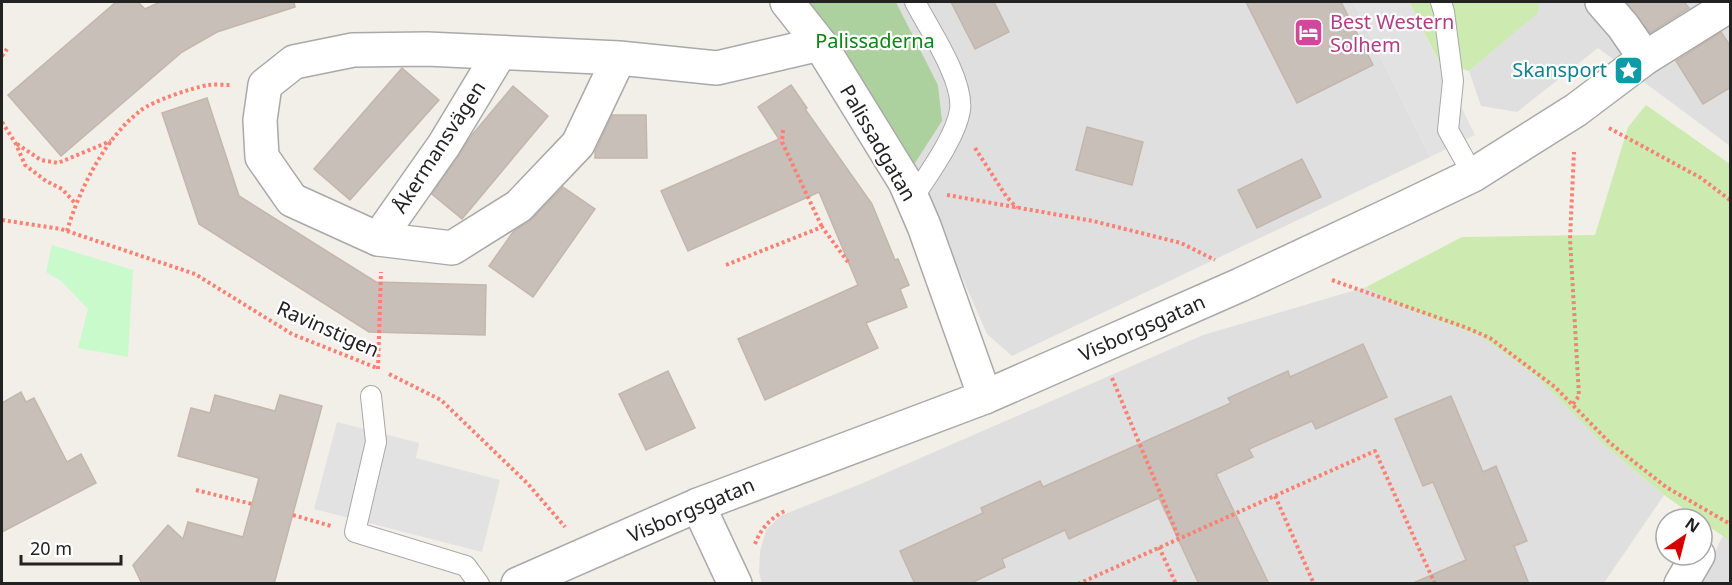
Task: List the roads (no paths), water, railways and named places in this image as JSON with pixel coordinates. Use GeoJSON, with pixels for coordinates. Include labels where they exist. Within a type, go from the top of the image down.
{"type":"FeatureCollection","features":[{"type":"Feature","properties":{"kind":"street","name":"Palissadgatan"},"geometry":{"type":"LineString","coordinates":[[786,2],[820,45],[905,182],[918,191],[985,397]]}},
{"type":"Feature","properties":{"kind":"street"},"geometry":{"type":"LineString","coordinates":[[1602,2],[1623,26],[1645,58]]}},
{"type":"Feature","properties":{"kind":"street","name":"Visborgsgatan"},"geometry":{"type":"LineString","coordinates":[[518,584],[698,505],[985,397],[1240,285],[1473,175],[1576,110],[1645,58],[1731,6]]}},
{"type":"Feature","properties":{"kind":"street","name":"Åkermansvägen"},"geometry":{"type":"LineString","coordinates":[[619,58],[578,144],[519,206],[452,248],[378,239],[292,200],[262,157],[260,120],[265,86],[294,62],[353,50],[427,49],[619,58],[717,68],[820,45]]}},
{"type":"Feature","properties":{"kind":"street","name":"Åkermansvägen"},"geometry":{"type":"LineString","coordinates":[[378,239],[444,145],[499,54]]}},
{"type":"Feature","properties":{"kind":"street"},"geometry":{"type":"LineString","coordinates":[[698,505],[732,576]]}},
{"type":"Feature","properties":{"kind":"street"},"geometry":{"type":"LineString","coordinates":[[1681,584],[1691,567]]}},
{"type":"Feature","properties":{"kind":"lane"},"geometry":{"type":"LineString","coordinates":[[915,2],[956,79],[960,110],[951,137],[918,191]]}},
{"type":"Feature","properties":{"kind":"lane"},"geometry":{"type":"LineString","coordinates":[[1441,2],[1453,81],[1448,130],[1473,175]]}},
{"type":"Feature","properties":{"kind":"lane"},"geometry":{"type":"LineString","coordinates":[[371,396],[376,442],[355,532],[466,566],[479,584]]}},
{"type":"Feature","properties":{"kind":"place","name":"Best Western Solhem"},"geometry":{"type":"Point","coordinates":[1309,33]}},
{"type":"Feature","properties":{"kind":"place","name":"Skansport"},"geometry":{"type":"Point","coordinates":[1628,70]}},
{"type":"Feature","properties":{"kind":"park label","name":"Palissaderna"},"geometry":{"type":"Point","coordinates":[875,41]}}]}
